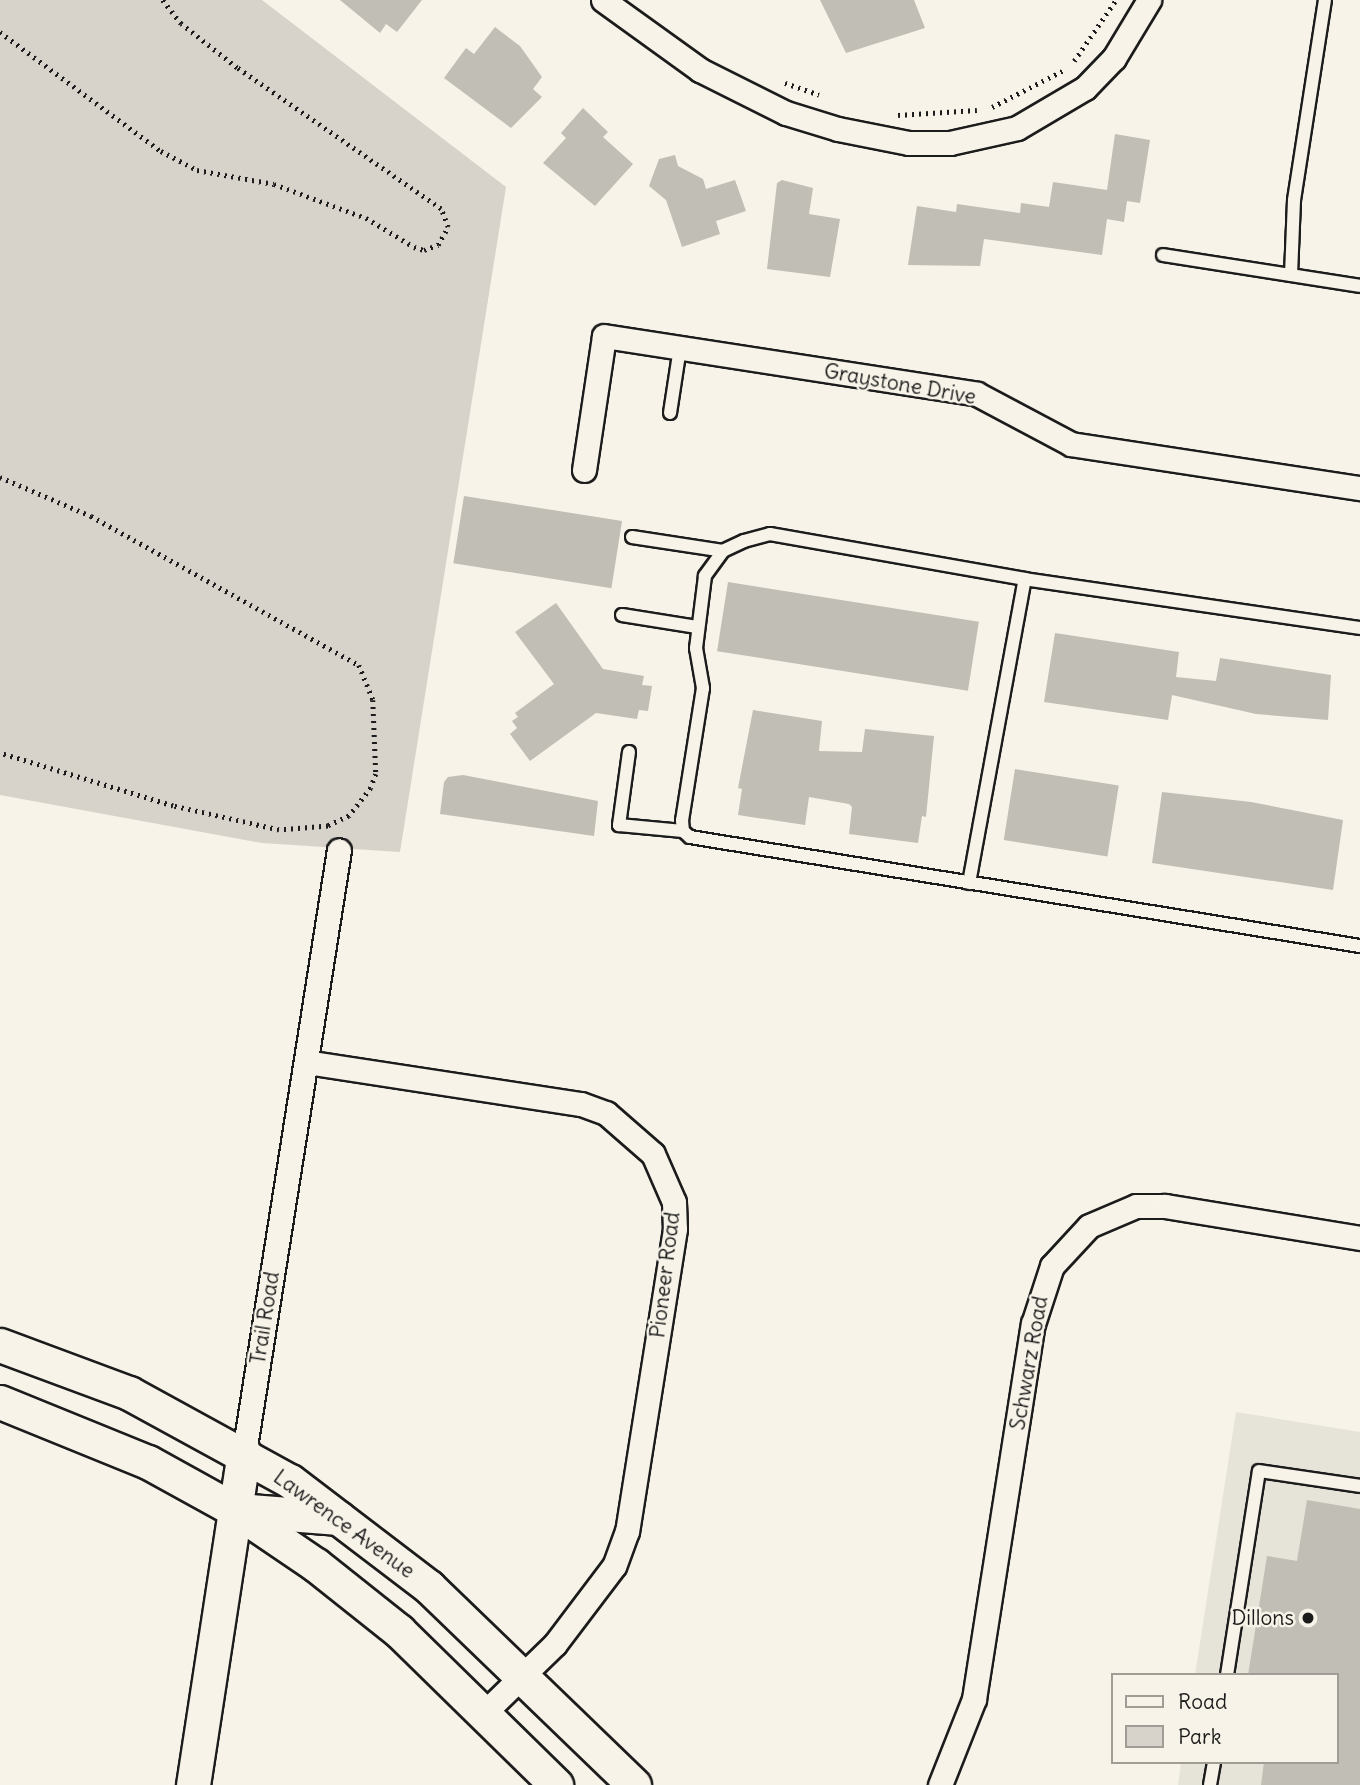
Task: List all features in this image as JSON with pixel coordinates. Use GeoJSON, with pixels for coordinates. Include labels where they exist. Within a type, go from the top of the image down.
{"type":"FeatureCollection","features":[{"type":"Feature","properties":{"kind":"street"},"geometry":{"type":"LineString","coordinates":[[603,0],[700,70],[736,90],[838,130],[909,143],[950,143],[991,136],[1055,109],[1114,58],[1149,0]]}},
{"type":"Feature","properties":{"kind":"street","name":"Graystone Drive"},"geometry":{"type":"LineString","coordinates":[[584,470],[604,336],[977,394],[1071,444],[1360,488]]}},
{"type":"Feature","properties":{"kind":"street","name":"Trail Road"},"geometry":{"type":"LineString","coordinates":[[193,1785],[339,850]]}},
{"type":"Feature","properties":{"kind":"street","name":"Pioneer Road"},"geometry":{"type":"LineString","coordinates":[[306,1062],[581,1104],[606,1113],[635,1134],[665,1174],[674,1202],[675,1229],[627,1531],[598,1592],[522,1676],[483,1714]]}},
{"type":"Feature","properties":{"kind":"street","name":"Schwarz Road"},"geometry":{"type":"LineString","coordinates":[[940,1785],[975,1699],[1033,1324],[1052,1266],[1089,1226],[1136,1206],[1165,1206],[1360,1238]]}},
{"type":"Feature","properties":{"kind":"street","name":"Lawrence Avenue"},"geometry":{"type":"LineString","coordinates":[[0,1345],[129,1393],[244,1453],[340,1518],[429,1587],[634,1785]]}},
{"type":"Feature","properties":{"kind":"street"},"geometry":{"type":"LineString","coordinates":[[0,1402],[105,1442],[236,1510],[373,1609],[556,1785]]}},
{"type":"Feature","properties":{"kind":"street"},"geometry":{"type":"LineString","coordinates":[[236,1510],[340,1518]]}},
{"type":"Feature","properties":{"kind":"lane"},"geometry":{"type":"LineString","coordinates":[[1291,275],[1294,200],[1325,0]]}},
{"type":"Feature","properties":{"kind":"lane"},"geometry":{"type":"LineString","coordinates":[[1163,255],[1360,286]]}},
{"type":"Feature","properties":{"kind":"lane"},"geometry":{"type":"LineString","coordinates":[[670,413],[680,348]]}},
{"type":"Feature","properties":{"kind":"lane"},"geometry":{"type":"LineString","coordinates":[[632,537],[723,551],[770,534],[1025,579],[1360,628]]}},
{"type":"Feature","properties":{"kind":"lane"},"geometry":{"type":"LineString","coordinates":[[683,831],[703,688],[697,627],[705,576],[723,551]]}},
{"type":"Feature","properties":{"kind":"lane"},"geometry":{"type":"LineString","coordinates":[[968,883],[1025,579]]}},
{"type":"Feature","properties":{"kind":"lane"},"geometry":{"type":"LineString","coordinates":[[622,615],[697,627]]}},
{"type":"Feature","properties":{"kind":"lane"},"geometry":{"type":"LineString","coordinates":[[629,752],[619,825],[683,831],[690,837],[1360,946]]}},
{"type":"Feature","properties":{"kind":"lane"},"geometry":{"type":"LineString","coordinates":[[1227,1673],[1259,1471],[1360,1486]]}},
{"type":"Feature","properties":{"kind":"lane"},"geometry":{"type":"LineString","coordinates":[[1210,1785],[1213,1764]]}},
{"type":"Feature","properties":{"kind":"path"},"geometry":{"type":"LineString","coordinates":[[0,32],[161,151],[197,170],[274,184],[366,218],[414,247],[424,250],[438,245],[448,227],[441,209],[237,68],[181,24],[162,0]]}},
{"type":"Feature","properties":{"kind":"path"},"geometry":{"type":"LineString","coordinates":[[892,115],[988,109],[1071,66],[1116,0]]}},
{"type":"Feature","properties":{"kind":"path"},"geometry":{"type":"LineString","coordinates":[[780,81],[829,99]]}},
{"type":"Feature","properties":{"kind":"path"},"geometry":{"type":"LineString","coordinates":[[0,477],[91,516],[359,665],[373,700],[376,774],[371,788],[349,816],[328,826],[279,830],[173,806],[0,753]]}},
{"type":"Feature","properties":{"kind":"shaded area"},"geometry":{"type":"Polygon","coordinates":[[[1236,1412],[1360,1432],[1360,1785],[1178,1785],[1181,1764],[1339,1764],[1339,1673],[1195,1673],[1236,1412]]]}},
{"type":"Feature","properties":{"kind":"green space"},"geometry":{"type":"Polygon","coordinates":[[[0,0],[262,0],[506,187],[400,852],[262,843],[0,795],[0,0]]]}},
{"type":"Feature","properties":{"kind":"building"},"geometry":{"type":"Polygon","coordinates":[[[340,0],[422,0],[397,32],[386,24],[380,33],[340,0]]]}},
{"type":"Feature","properties":{"kind":"building"},"geometry":{"type":"Polygon","coordinates":[[[820,0],[914,0],[925,28],[846,53],[820,0]]]}},
{"type":"Feature","properties":{"kind":"building"},"geometry":{"type":"Polygon","coordinates":[[[495,27],[520,46],[542,77],[533,89],[542,97],[511,128],[444,78],[466,48],[474,54],[495,27]]]}},
{"type":"Feature","properties":{"kind":"building"},"geometry":{"type":"Polygon","coordinates":[[[583,108],[608,132],[603,137],[633,164],[595,206],[543,163],[566,138],[561,133],[583,108]]]}},
{"type":"Feature","properties":{"kind":"building"},"geometry":{"type":"Polygon","coordinates":[[[1115,134],[1150,140],[1140,203],[1127,201],[1124,222],[1107,219],[1102,255],[984,239],[980,266],[908,265],[917,206],[956,212],[957,204],[1020,213],[1021,203],[1049,207],[1053,182],[1107,190],[1115,134]]]}},
{"type":"Feature","properties":{"kind":"building"},"geometry":{"type":"Polygon","coordinates":[[[675,155],[678,166],[703,179],[706,189],[735,180],[746,211],[716,221],[720,234],[682,247],[666,200],[649,186],[659,159],[675,155]]]}},
{"type":"Feature","properties":{"kind":"building"},"geometry":{"type":"Polygon","coordinates":[[[782,180],[813,188],[809,214],[840,219],[830,277],[767,269],[777,183],[782,180]]]}},
{"type":"Feature","properties":{"kind":"building"},"geometry":{"type":"Polygon","coordinates":[[[464,496],[622,521],[611,588],[453,563],[464,496]]]}},
{"type":"Feature","properties":{"kind":"building"},"geometry":{"type":"Polygon","coordinates":[[[728,582],[979,622],[968,691],[717,651],[728,582]]]}},
{"type":"Feature","properties":{"kind":"building"},"geometry":{"type":"Polygon","coordinates":[[[556,603],[603,669],[644,676],[642,685],[652,686],[648,711],[639,710],[637,719],[596,713],[530,761],[510,734],[517,728],[512,721],[518,717],[515,713],[554,684],[515,632],[556,603]]]}},
{"type":"Feature","properties":{"kind":"building"},"geometry":{"type":"Polygon","coordinates":[[[1055,633],[1179,652],[1176,677],[1216,681],[1220,658],[1331,675],[1328,720],[1256,714],[1172,695],[1168,720],[1044,702],[1055,633]]]}},
{"type":"Feature","properties":{"kind":"building"},"geometry":{"type":"Polygon","coordinates":[[[753,710],[822,721],[819,751],[862,752],[865,729],[934,736],[926,817],[922,816],[918,843],[849,834],[852,807],[849,804],[809,797],[805,825],[738,815],[742,789],[738,788],[753,710]]]}},
{"type":"Feature","properties":{"kind":"building"},"geometry":{"type":"Polygon","coordinates":[[[1015,769],[1119,785],[1107,857],[1004,840],[1015,769]]]}},
{"type":"Feature","properties":{"kind":"building"},"geometry":{"type":"Polygon","coordinates":[[[463,775],[598,801],[594,836],[440,814],[444,782],[448,777],[463,775]]]}},
{"type":"Feature","properties":{"kind":"building"},"geometry":{"type":"Polygon","coordinates":[[[1162,792],[1251,802],[1343,820],[1333,890],[1152,863],[1162,792]]]}},
{"type":"Feature","properties":{"kind":"building","name":"Dillons"},"geometry":{"type":"Polygon","coordinates":[[[1307,1500],[1360,1509],[1360,1785],[1261,1785],[1264,1764],[1339,1764],[1339,1673],[1248,1673],[1267,1556],[1297,1561],[1307,1500]]]}},
{"type":"Feature","properties":{"kind":"place","name":"Dillons"},"geometry":{"type":"Point","coordinates":[1308,1618]}}]}
